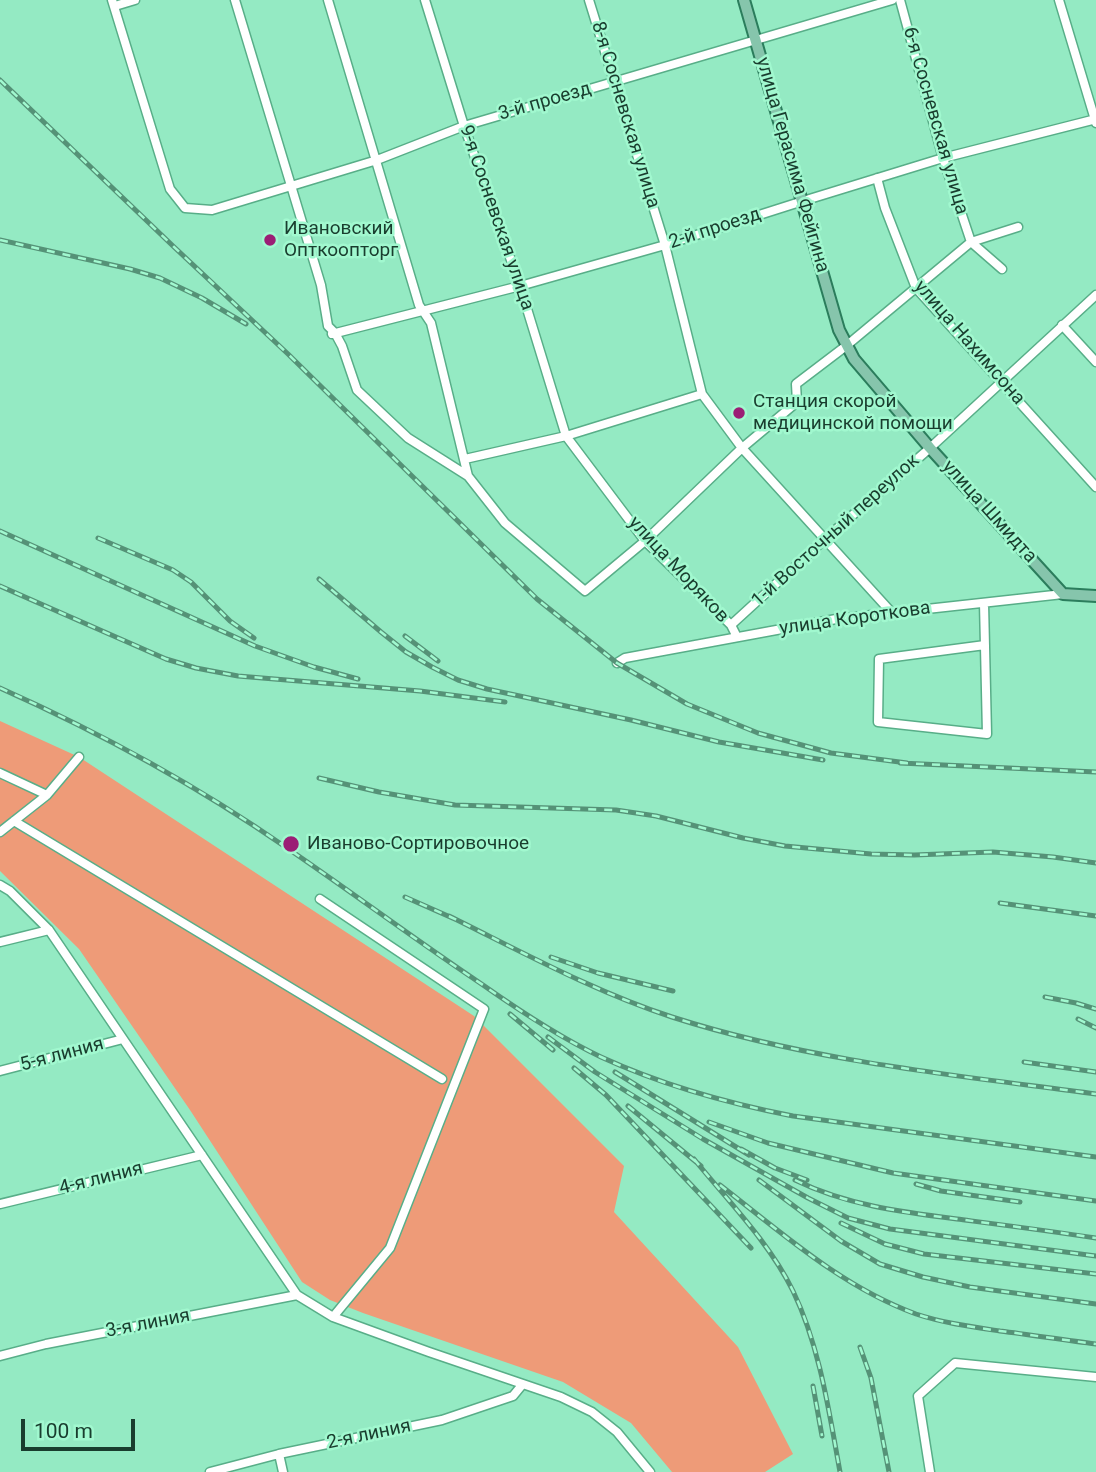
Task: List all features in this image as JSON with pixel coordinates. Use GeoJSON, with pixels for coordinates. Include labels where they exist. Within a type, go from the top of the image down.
{"type":"FeatureCollection","features":[{"type":"Feature","properties":{"kind":"main road","name":"улица Герасима Фейгина"},"geometry":{"type":"LineString","coordinates":[[744,0],[839,330]]}},
{"type":"Feature","properties":{"kind":"main road","name":"улица Шмидта"},"geometry":{"type":"LineString","coordinates":[[839,330],[854,359],[930,448],[1063,594]]}},
{"type":"Feature","properties":{"kind":"main road","name":"улица Короткова"},"geometry":{"type":"LineString","coordinates":[[1063,594],[1096,596]]}},
{"type":"Feature","properties":{"kind":"street"},"geometry":{"type":"LineString","coordinates":[[114,3],[135,0]]}},
{"type":"Feature","properties":{"kind":"street"},"geometry":{"type":"LineString","coordinates":[[235,0],[321,285],[328,326],[342,346],[357,390],[408,438],[468,476],[505,523],[585,591],[645,541],[797,402],[796,384],[971,242],[1018,227]]}},
{"type":"Feature","properties":{"kind":"street"},"geometry":{"type":"LineString","coordinates":[[328,0],[419,305],[431,323],[468,476]]}},
{"type":"Feature","properties":{"kind":"street","name":"9-я Сосневская улица"},"geometry":{"type":"LineString","coordinates":[[425,0],[464,126],[520,286],[566,436]]}},
{"type":"Feature","properties":{"kind":"street","name":"8-я Сосневская улица"},"geometry":{"type":"LineString","coordinates":[[589,0],[666,245],[702,394]]}},
{"type":"Feature","properties":{"kind":"street","name":"3-й проезд"},"geometry":{"type":"LineString","coordinates":[[114,3],[170,189],[185,208],[212,210],[377,160],[464,126],[892,0]]}},
{"type":"Feature","properties":{"kind":"street","name":"6-я Сосневская улица"},"geometry":{"type":"LineString","coordinates":[[900,0],[943,158],[971,242]]}},
{"type":"Feature","properties":{"kind":"street"},"geometry":{"type":"LineString","coordinates":[[1059,0],[1096,120]]}},
{"type":"Feature","properties":{"kind":"street","name":"2-й проезд"},"geometry":{"type":"LineString","coordinates":[[333,334],[666,245],[943,158],[1096,120]]}},
{"type":"Feature","properties":{"kind":"street","name":"улица Нахимсона"},"geometry":{"type":"LineString","coordinates":[[877,178],[885,208],[916,288],[1096,487]]}},
{"type":"Feature","properties":{"kind":"street"},"geometry":{"type":"LineString","coordinates":[[971,242],[1002,269]]}},
{"type":"Feature","properties":{"kind":"street","name":"1-й Восточный переулок"},"geometry":{"type":"LineString","coordinates":[[731,625],[930,448],[1096,295]]}},
{"type":"Feature","properties":{"kind":"street"},"geometry":{"type":"LineString","coordinates":[[1062,325],[1096,362]]}},
{"type":"Feature","properties":{"kind":"street"},"geometry":{"type":"LineString","coordinates":[[465,460],[566,436],[702,394],[743,449],[892,613]]}},
{"type":"Feature","properties":{"kind":"street","name":"улица Моряков"},"geometry":{"type":"LineString","coordinates":[[566,436],[645,541],[731,625],[737,637]]}},
{"type":"Feature","properties":{"kind":"street","name":"улица Короткова"},"geometry":{"type":"LineString","coordinates":[[617,663],[625,658],[836,619],[1063,594]]}},
{"type":"Feature","properties":{"kind":"street"},"geometry":{"type":"LineString","coordinates":[[984,603],[985,645],[987,734],[878,722],[878,659],[985,645]]}},
{"type":"Feature","properties":{"kind":"street"},"geometry":{"type":"LineString","coordinates":[[0,832],[47,795],[79,757]]}},
{"type":"Feature","properties":{"kind":"street"},"geometry":{"type":"LineString","coordinates":[[0,773],[47,795]]}},
{"type":"Feature","properties":{"kind":"street"},"geometry":{"type":"LineString","coordinates":[[14,821],[442,1079]]}},
{"type":"Feature","properties":{"kind":"street"},"geometry":{"type":"LineString","coordinates":[[0,885],[10,891],[49,930],[297,1295],[333,1317],[561,1397],[592,1412],[617,1432],[650,1472]]}},
{"type":"Feature","properties":{"kind":"street"},"geometry":{"type":"LineString","coordinates":[[320,899],[484,1009],[390,1248],[333,1317]]}},
{"type":"Feature","properties":{"kind":"street"},"geometry":{"type":"LineString","coordinates":[[0,942],[49,930]]}},
{"type":"Feature","properties":{"kind":"street","name":"5-я линия"},"geometry":{"type":"LineString","coordinates":[[0,1072],[123,1039]]}},
{"type":"Feature","properties":{"kind":"street","name":"4-я линия"},"geometry":{"type":"LineString","coordinates":[[0,1204],[202,1155]]}},
{"type":"Feature","properties":{"kind":"street","name":"3-я линия"},"geometry":{"type":"LineString","coordinates":[[0,1356],[297,1295]]}},
{"type":"Feature","properties":{"kind":"street"},"geometry":{"type":"LineString","coordinates":[[930,1472],[918,1396],[955,1363],[1096,1377]]}},
{"type":"Feature","properties":{"kind":"street","name":"2-я линия"},"geometry":{"type":"LineString","coordinates":[[210,1472],[279,1454],[442,1420],[513,1396],[522,1385]]}},
{"type":"Feature","properties":{"kind":"street"},"geometry":{"type":"LineString","coordinates":[[279,1454],[283,1472]]}},
{"type":"Feature","properties":{"kind":"shaded area"},"geometry":{"type":"Polygon","coordinates":[[[0,721],[79,757],[474,1016],[624,1166],[614,1212],[738,1347],[793,1454],[765,1472],[672,1472],[631,1423],[563,1382],[363,1313],[330,1300],[302,1282],[190,1110],[79,949],[0,871],[0,721]]]}},
{"type":"Feature","properties":{"kind":"railway"},"geometry":{"type":"LineString","coordinates":[[0,80],[288,354],[537,599],[617,663],[687,704],[758,733],[831,753],[907,763]]}},
{"type":"Feature","properties":{"kind":"railway"},"geometry":{"type":"LineString","coordinates":[[0,240],[160,278],[202,298],[246,324]]}},
{"type":"Feature","properties":{"kind":"railway"},"geometry":{"type":"LineString","coordinates":[[0,531],[255,646],[358,679]]}},
{"type":"Feature","properties":{"kind":"railway"},"geometry":{"type":"LineString","coordinates":[[98,538],[173,570],[191,582],[230,621],[254,638]]}},
{"type":"Feature","properties":{"kind":"railway"},"geometry":{"type":"LineString","coordinates":[[319,579],[406,652],[458,680],[719,742],[823,760]]}},
{"type":"Feature","properties":{"kind":"railway"},"geometry":{"type":"LineString","coordinates":[[0,586],[166,659],[196,668],[238,676],[420,691],[505,702]]}},
{"type":"Feature","properties":{"kind":"railway"},"geometry":{"type":"LineString","coordinates":[[405,636],[438,661]]}},
{"type":"Feature","properties":{"kind":"railway"},"geometry":{"type":"LineString","coordinates":[[0,688],[75,723],[218,803],[526,1014],[570,1041],[624,1067],[695,1092],[793,1116],[1096,1157]]}},
{"type":"Feature","properties":{"kind":"railway"},"geometry":{"type":"LineString","coordinates":[[900,763],[1096,772]]}},
{"type":"Feature","properties":{"kind":"railway"},"geometry":{"type":"LineString","coordinates":[[319,778],[455,805],[616,810],[656,816],[785,846],[871,854],[993,852],[1096,863]]}},
{"type":"Feature","properties":{"kind":"railway"},"geometry":{"type":"LineString","coordinates":[[405,897],[457,920]]}},
{"type":"Feature","properties":{"kind":"railway"},"geometry":{"type":"LineString","coordinates":[[1000,903],[1096,916]]}},
{"type":"Feature","properties":{"kind":"railway"},"geometry":{"type":"LineString","coordinates":[[449,916],[615,996],[724,1032],[882,1065],[1096,1094]]}},
{"type":"Feature","properties":{"kind":"railway"},"geometry":{"type":"LineString","coordinates":[[551,957],[598,973],[673,991]]}},
{"type":"Feature","properties":{"kind":"railway"},"geometry":{"type":"LineString","coordinates":[[1045,997],[1096,1009]]}},
{"type":"Feature","properties":{"kind":"railway"},"geometry":{"type":"LineString","coordinates":[[510,1014],[553,1050]]}},
{"type":"Feature","properties":{"kind":"railway"},"geometry":{"type":"LineString","coordinates":[[1078,1019],[1096,1028]]}},
{"type":"Feature","properties":{"kind":"railway"},"geometry":{"type":"LineString","coordinates":[[548,1037],[595,1072],[703,1139],[848,1218],[890,1229],[1096,1256]]}},
{"type":"Feature","properties":{"kind":"railway"},"geometry":{"type":"LineString","coordinates":[[1024,1062],[1096,1072]]}},
{"type":"Feature","properties":{"kind":"railway"},"geometry":{"type":"LineString","coordinates":[[574,1068],[606,1095],[751,1248]]}},
{"type":"Feature","properties":{"kind":"railway"},"geometry":{"type":"LineString","coordinates":[[615,1072],[749,1155]]}},
{"type":"Feature","properties":{"kind":"railway"},"geometry":{"type":"LineString","coordinates":[[628,1106],[701,1166]]}},
{"type":"Feature","properties":{"kind":"railway"},"geometry":{"type":"LineString","coordinates":[[709,1122],[768,1143],[893,1173],[1096,1201]]}},
{"type":"Feature","properties":{"kind":"railway"},"geometry":{"type":"LineString","coordinates":[[741,1149],[775,1168],[807,1180]]}},
{"type":"Feature","properties":{"kind":"railway"},"geometry":{"type":"LineString","coordinates":[[694,1159],[760,1239],[793,1291],[817,1357],[840,1472]]}},
{"type":"Feature","properties":{"kind":"railway"},"geometry":{"type":"LineString","coordinates":[[759,1180],[841,1241],[880,1264],[970,1287],[1096,1304]]}},
{"type":"Feature","properties":{"kind":"railway"},"geometry":{"type":"LineString","coordinates":[[795,1180],[834,1196],[874,1206],[1096,1238]]}},
{"type":"Feature","properties":{"kind":"railway"},"geometry":{"type":"LineString","coordinates":[[916,1184],[941,1191],[1020,1202]]}},
{"type":"Feature","properties":{"kind":"railway"},"geometry":{"type":"LineString","coordinates":[[720,1185],[838,1274],[889,1303],[947,1322],[1096,1344]]}},
{"type":"Feature","properties":{"kind":"railway"},"geometry":{"type":"LineString","coordinates":[[841,1223],[885,1244],[924,1254],[1096,1274]]}},
{"type":"Feature","properties":{"kind":"railway"},"geometry":{"type":"LineString","coordinates":[[860,1347],[871,1378],[889,1472]]}},
{"type":"Feature","properties":{"kind":"railway"},"geometry":{"type":"LineString","coordinates":[[813,1386],[822,1436]]}},
{"type":"Feature","properties":{"kind":"place","name":"Ивановский Опткоопторг"},"geometry":{"type":"Point","coordinates":[270,240]}},
{"type":"Feature","properties":{"kind":"place","name":"Станция скорой медицинской помощи"},"geometry":{"type":"Point","coordinates":[739,413]}},
{"type":"Feature","properties":{"kind":"place","name":"Иваново-Сортировочное"},"geometry":{"type":"Point","coordinates":[291,844]}}]}
